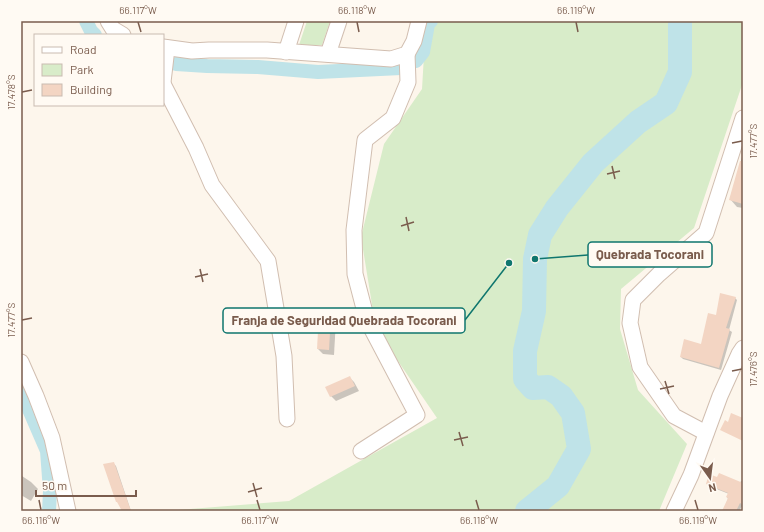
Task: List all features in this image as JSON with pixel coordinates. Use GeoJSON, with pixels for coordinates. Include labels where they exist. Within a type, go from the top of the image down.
{"type":"FeatureCollection","features":[{"type":"Feature","properties":{"kind":"street"},"geometry":{"type":"LineString","coordinates":[[108,21],[113,30],[121,34]]}},
{"type":"Feature","properties":{"kind":"street"},"geometry":{"type":"LineString","coordinates":[[286,52],[296,21]]}},
{"type":"Feature","properties":{"kind":"street"},"geometry":{"type":"LineString","coordinates":[[328,54],[338,21]]}},
{"type":"Feature","properties":{"kind":"street"},"geometry":{"type":"LineString","coordinates":[[361,451],[417,415],[367,320],[355,274],[354,230],[365,140],[393,118],[408,82],[407,54],[414,42],[419,21]]}},
{"type":"Feature","properties":{"kind":"street"},"geometry":{"type":"LineString","coordinates":[[164,65],[165,47],[192,51],[267,50],[391,59],[407,54]]}},
{"type":"Feature","properties":{"kind":"street"},"geometry":{"type":"LineString","coordinates":[[164,85],[196,148],[212,185],[268,261],[284,356],[286,419]]}},
{"type":"Feature","properties":{"kind":"street"},"geometry":{"type":"LineString","coordinates":[[706,433],[674,416],[644,374],[640,367],[630,322],[633,300],[659,274],[706,233],[743,118]]}},
{"type":"Feature","properties":{"kind":"street"},"geometry":{"type":"LineString","coordinates":[[674,511],[690,475],[720,396],[743,348]]}},
{"type":"Feature","properties":{"kind":"street"},"geometry":{"type":"LineString","coordinates":[[21,362],[52,438],[68,511]]}},
{"type":"Feature","properties":{"kind":"green space"},"geometry":{"type":"Polygon","coordinates":[[[307,21],[330,21],[322,45],[299,45],[307,21]]]}},
{"type":"Feature","properties":{"kind":"green space"},"geometry":{"type":"Polygon","coordinates":[[[426,21],[743,21],[743,82],[694,228],[621,289],[620,329],[638,390],[687,444],[659,511],[165,511],[289,501],[437,418],[376,329],[361,237],[384,144],[422,89],[426,21]]]}},
{"type":"Feature","properties":{"kind":"building"},"geometry":{"type":"Polygon","coordinates":[[[740,161],[743,161],[743,204],[729,200],[740,161]]]}},
{"type":"Feature","properties":{"kind":"building"},"geometry":{"type":"Polygon","coordinates":[[[720,293],[736,297],[726,328],[730,329],[719,368],[680,357],[684,339],[701,344],[708,313],[716,315],[720,293]]]}},
{"type":"Feature","properties":{"kind":"building"},"geometry":{"type":"Polygon","coordinates":[[[319,313],[331,314],[329,350],[317,349],[319,313]]]}},
{"type":"Feature","properties":{"kind":"building"},"geometry":{"type":"Polygon","coordinates":[[[350,376],[355,386],[330,397],[325,387],[350,376]]]}},
{"type":"Feature","properties":{"kind":"building"},"geometry":{"type":"Polygon","coordinates":[[[731,413],[743,418],[743,441],[720,430],[725,420],[728,422],[731,413]]]}},
{"type":"Feature","properties":{"kind":"building"},"geometry":{"type":"Polygon","coordinates":[[[114,462],[131,511],[122,511],[116,502],[103,464],[114,462]]]}},
{"type":"Feature","properties":{"kind":"building"},"geometry":{"type":"Polygon","coordinates":[[[719,473],[743,483],[743,505],[740,503],[736,511],[722,511],[728,498],[726,497],[728,493],[706,484],[709,474],[717,477],[719,473]]]}},
{"type":"Feature","properties":{"kind":"waterway"},"geometry":{"type":"LineString","coordinates":[[86,21],[94,34]]}},
{"type":"Feature","properties":{"kind":"waterway"},"geometry":{"type":"LineString","coordinates":[[416,61],[423,52],[428,24],[431,21]]}},
{"type":"Feature","properties":{"kind":"waterway"},"geometry":{"type":"LineString","coordinates":[[527,511],[558,486],[579,449],[573,413],[561,396],[548,387],[533,388],[525,379],[525,351],[534,311],[535,259],[540,235],[557,208],[593,163],[638,122],[666,103],[680,72],[680,21]]}},
{"type":"Feature","properties":{"kind":"waterway"},"geometry":{"type":"LineString","coordinates":[[176,64],[258,67],[318,72],[401,68]]}},
{"type":"Feature","properties":{"kind":"waterway"},"geometry":{"type":"LineString","coordinates":[[21,391],[47,451],[50,491],[49,511]]}},
{"type":"Feature","properties":{"kind":"place","name":"Quebrada Tocorani"},"geometry":{"type":"Point","coordinates":[535,259]}},
{"type":"Feature","properties":{"kind":"place","name":"Franja de Seguridad Quebrada Tocorani"},"geometry":{"type":"Point","coordinates":[509,263]}}]}
